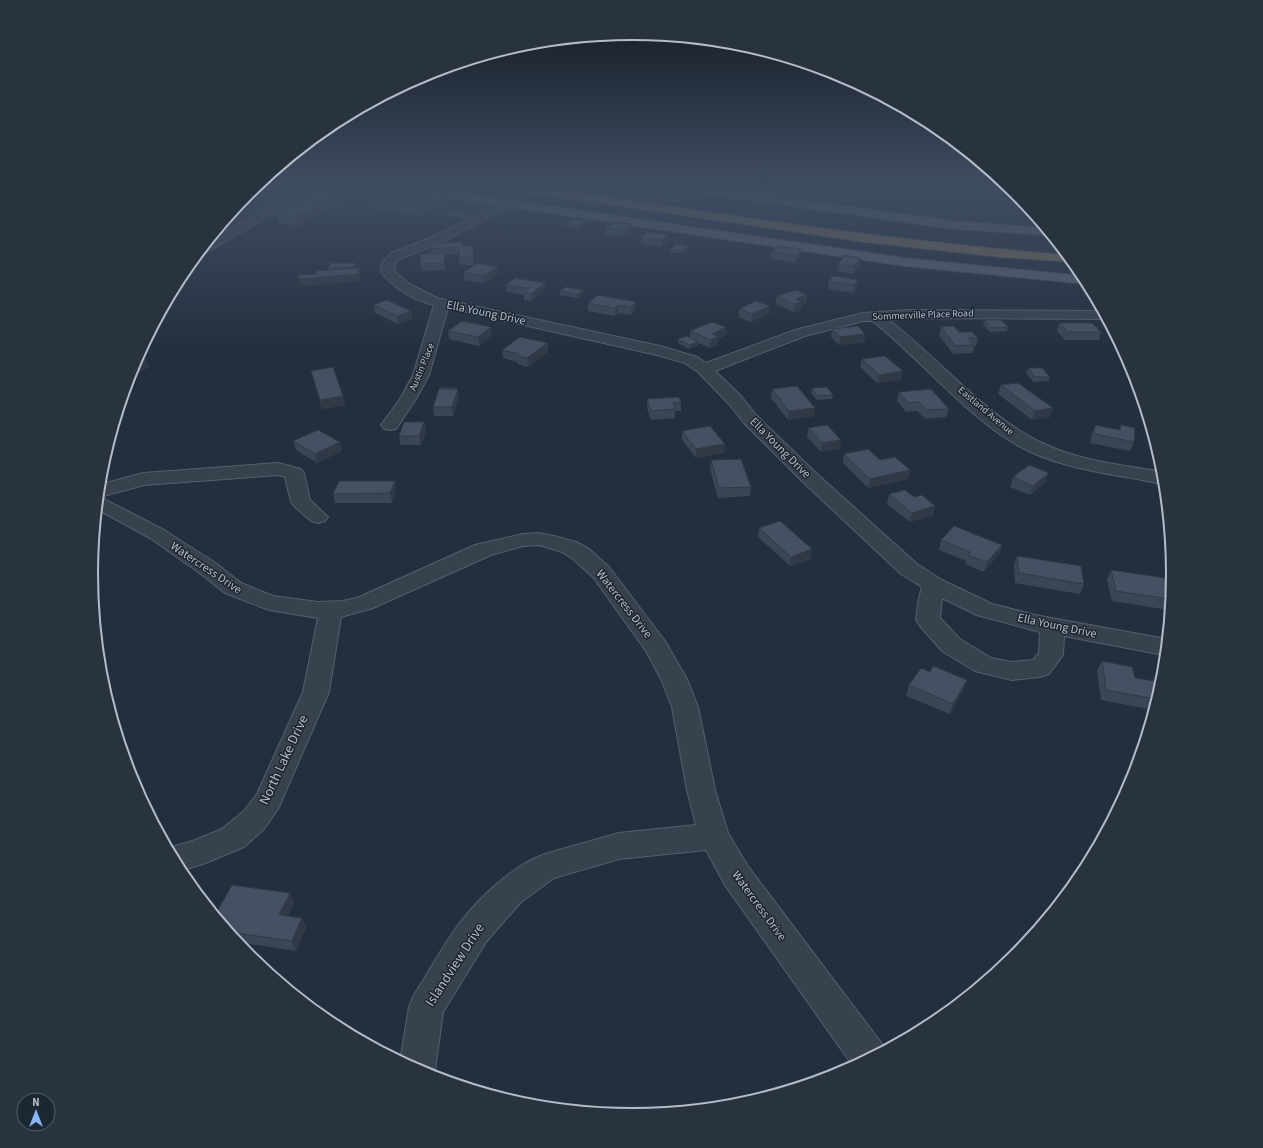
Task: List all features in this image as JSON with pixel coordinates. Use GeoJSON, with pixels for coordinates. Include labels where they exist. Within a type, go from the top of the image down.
{"type":"FeatureCollection","features":[{"type":"Feature","properties":{"kind":"highway"},"geometry":{"type":"LineString","coordinates":[[887,243],[949,256],[1069,268]]}},
{"type":"Feature","properties":{"kind":"highway"},"geometry":{"type":"LineString","coordinates":[[901,243],[1062,258]]}},
{"type":"Feature","properties":{"kind":"main road"},"geometry":{"type":"LineString","coordinates":[[771,243],[905,262],[1077,279]]}},
{"type":"Feature","properties":{"kind":"street","name":"Ella Young Drive"},"geometry":{"type":"LineString","coordinates":[[430,243],[390,259],[387,271],[396,282],[410,291],[442,303],[660,351],[691,360],[704,370],[735,400],[750,419],[810,478],[909,569],[934,585],[985,610],[1052,626],[1161,646]]}},
{"type":"Feature","properties":{"kind":"street","name":"Austin Place"},"geometry":{"type":"LineString","coordinates":[[390,425],[411,395],[421,375],[442,303]]}},
{"type":"Feature","properties":{"kind":"street","name":"Sommerville Place Road"},"geometry":{"type":"LineString","coordinates":[[704,370],[800,333],[849,320],[876,316],[976,313],[1098,315]]}},
{"type":"Feature","properties":{"kind":"street","name":"Eastland Avenue"},"geometry":{"type":"LineString","coordinates":[[876,316],[899,334],[982,411],[1010,433],[1036,448],[1097,466],[1156,477]]}},
{"type":"Feature","properties":{"kind":"street"},"geometry":{"type":"LineString","coordinates":[[105,489],[143,479],[278,469],[294,472],[301,502],[318,517]]}},
{"type":"Feature","properties":{"kind":"street","name":"Watercress Drive"},"geometry":{"type":"LineString","coordinates":[[102,504],[157,534],[209,569],[233,588],[253,598],[269,603],[318,610],[343,608],[365,603],[483,550],[523,540],[554,542],[569,547],[581,554],[601,572],[656,647],[674,679],[685,707],[701,790],[714,836],[736,874],[867,1054]]}},
{"type":"Feature","properties":{"kind":"street"},"geometry":{"type":"LineString","coordinates":[[934,585],[929,603],[928,620],[951,645],[984,665],[1012,671],[1040,668],[1052,655],[1052,626]]}},
{"type":"Feature","properties":{"kind":"street","name":"North Lake Drive"},"geometry":{"type":"LineString","coordinates":[[179,858],[192,855],[233,838],[254,820],[268,802],[316,692],[331,609]]}},
{"type":"Feature","properties":{"kind":"street","name":"Islandview Drive"},"geometry":{"type":"LineString","coordinates":[[418,1063],[426,1007],[474,931],[510,892],[545,867],[619,846],[714,836]]}},
{"type":"Feature","properties":{"kind":"building"},"geometry":{"type":"Polygon","coordinates":[[[432,243],[462,243],[462,247],[473,246],[473,257],[459,258],[459,247],[431,249],[432,243]]]}},
{"type":"Feature","properties":{"kind":"building"},"geometry":{"type":"Polygon","coordinates":[[[676,244],[689,246],[683,251],[671,249],[676,244]]]}},
{"type":"Feature","properties":{"kind":"building"},"geometry":{"type":"Polygon","coordinates":[[[778,246],[801,249],[796,256],[771,252],[778,246]]]}},
{"type":"Feature","properties":{"kind":"building"},"geometry":{"type":"Polygon","coordinates":[[[444,253],[444,263],[420,264],[421,254],[444,253]]]}},
{"type":"Feature","properties":{"kind":"building"},"geometry":{"type":"Polygon","coordinates":[[[845,255],[861,258],[854,266],[838,264],[845,255]]]}},
{"type":"Feature","properties":{"kind":"building"},"geometry":{"type":"Polygon","coordinates":[[[331,263],[355,263],[353,267],[328,268],[331,263]]]}},
{"type":"Feature","properties":{"kind":"building"},"geometry":{"type":"Polygon","coordinates":[[[478,263],[498,267],[484,276],[464,272],[478,263]]]}},
{"type":"Feature","properties":{"kind":"building"},"geometry":{"type":"Polygon","coordinates":[[[359,268],[359,274],[299,279],[299,275],[316,274],[316,271],[359,268]]]}},
{"type":"Feature","properties":{"kind":"building"},"geometry":{"type":"Polygon","coordinates":[[[833,276],[858,280],[854,285],[829,281],[833,276]]]}},
{"type":"Feature","properties":{"kind":"building"},"geometry":{"type":"Polygon","coordinates":[[[515,278],[545,283],[531,294],[524,292],[529,288],[506,285],[515,278]]]}},
{"type":"Feature","properties":{"kind":"building"},"geometry":{"type":"Polygon","coordinates":[[[566,287],[584,290],[577,294],[560,291],[566,287]]]}},
{"type":"Feature","properties":{"kind":"building"},"geometry":{"type":"Polygon","coordinates":[[[796,290],[807,295],[796,299],[802,302],[794,304],[776,296],[796,290]]]}},
{"type":"Feature","properties":{"kind":"building"},"geometry":{"type":"Polygon","coordinates":[[[598,295],[636,302],[631,307],[618,305],[615,308],[588,303],[598,295]]]}},
{"type":"Feature","properties":{"kind":"building"},"geometry":{"type":"Polygon","coordinates":[[[387,300],[411,311],[397,316],[373,305],[387,300]]]}},
{"type":"Feature","properties":{"kind":"building"},"geometry":{"type":"Polygon","coordinates":[[[756,301],[770,306],[752,314],[739,309],[756,301]]]}},
{"type":"Feature","properties":{"kind":"building"},"geometry":{"type":"Polygon","coordinates":[[[984,320],[1001,320],[1008,327],[991,328],[984,320]]]}},
{"type":"Feature","properties":{"kind":"building"},"geometry":{"type":"Polygon","coordinates":[[[462,321],[491,327],[478,337],[448,331],[462,321]]]}},
{"type":"Feature","properties":{"kind":"building"},"geometry":{"type":"Polygon","coordinates":[[[712,322],[726,327],[712,334],[718,336],[711,340],[690,331],[712,322]]]}},
{"type":"Feature","properties":{"kind":"building"},"geometry":{"type":"Polygon","coordinates":[[[1059,323],[1092,323],[1101,332],[1068,332],[1059,323]]]}},
{"type":"Feature","properties":{"kind":"building"},"geometry":{"type":"Polygon","coordinates":[[[858,326],[865,334],[840,337],[832,329],[858,326]]]}},
{"type":"Feature","properties":{"kind":"building"},"geometry":{"type":"Polygon","coordinates":[[[954,326],[959,332],[972,332],[978,338],[968,338],[975,345],[955,346],[941,327],[954,326]]]}},
{"type":"Feature","properties":{"kind":"building"},"geometry":{"type":"Polygon","coordinates":[[[687,336],[698,342],[690,345],[678,339],[687,336]]]}},
{"type":"Feature","properties":{"kind":"building"},"geometry":{"type":"Polygon","coordinates":[[[520,337],[548,343],[527,358],[517,356],[519,354],[502,350],[520,337]]]}},
{"type":"Feature","properties":{"kind":"building"},"geometry":{"type":"Polygon","coordinates":[[[885,356],[903,371],[879,375],[862,359],[885,356]]]}},
{"type":"Feature","properties":{"kind":"building"},"geometry":{"type":"Polygon","coordinates":[[[333,367],[343,396],[320,400],[311,371],[333,367]]]}},
{"type":"Feature","properties":{"kind":"building"},"geometry":{"type":"Polygon","coordinates":[[[1028,368],[1042,368],[1050,377],[1035,377],[1028,368]]]}},
{"type":"Feature","properties":{"kind":"building"},"geometry":{"type":"Polygon","coordinates":[[[1018,383],[1053,408],[1035,411],[1001,385],[1018,383]]]}},
{"type":"Feature","properties":{"kind":"building"},"geometry":{"type":"Polygon","coordinates":[[[797,386],[815,408],[789,411],[772,389],[797,386]]]}},
{"type":"Feature","properties":{"kind":"building"},"geometry":{"type":"Polygon","coordinates":[[[441,387],[456,388],[440,389],[441,387]]]}},
{"type":"Feature","properties":{"kind":"building"},"geometry":{"type":"Polygon","coordinates":[[[827,387],[833,395],[817,396],[812,388],[827,387]]]}},
{"type":"Feature","properties":{"kind":"building"},"geometry":{"type":"Polygon","coordinates":[[[439,389],[458,389],[452,407],[433,407],[439,389]]]}},
{"type":"Feature","properties":{"kind":"building"},"geometry":{"type":"Polygon","coordinates":[[[931,389],[949,409],[927,410],[919,402],[908,403],[899,392],[931,389]]]}},
{"type":"Feature","properties":{"kind":"building"},"geometry":{"type":"Polygon","coordinates":[[[679,397],[681,402],[673,403],[675,409],[651,411],[647,399],[679,397]]]}},
{"type":"Feature","properties":{"kind":"building"},"geometry":{"type":"Polygon","coordinates":[[[404,422],[424,422],[419,436],[399,436],[404,422]]]}},
{"type":"Feature","properties":{"kind":"building"},"geometry":{"type":"Polygon","coordinates":[[[827,425],[841,440],[822,443],[808,428],[827,425]]]}},
{"type":"Feature","properties":{"kind":"building"},"geometry":{"type":"Polygon","coordinates":[[[1095,425],[1120,430],[1121,425],[1135,428],[1134,442],[1094,434],[1095,425]]]}},
{"type":"Feature","properties":{"kind":"building"},"geometry":{"type":"Polygon","coordinates":[[[710,426],[725,444],[696,449],[682,431],[710,426]]]}},
{"type":"Feature","properties":{"kind":"building"},"geometry":{"type":"Polygon","coordinates":[[[318,430],[340,442],[315,454],[293,441],[318,430]]]}},
{"type":"Feature","properties":{"kind":"building"},"geometry":{"type":"Polygon","coordinates":[[[868,449],[880,460],[895,457],[910,470],[870,479],[844,454],[868,449]]]}},
{"type":"Feature","properties":{"kind":"building"},"geometry":{"type":"Polygon","coordinates":[[[741,459],[751,487],[719,488],[711,460],[741,459]]]}},
{"type":"Feature","properties":{"kind":"building"},"geometry":{"type":"Polygon","coordinates":[[[1029,465],[1049,473],[1033,486],[1013,477],[1029,465]]]}},
{"type":"Feature","properties":{"kind":"building"},"geometry":{"type":"Polygon","coordinates":[[[339,481],[395,481],[390,493],[333,494],[339,481]]]}},
{"type":"Feature","properties":{"kind":"building"},"geometry":{"type":"Polygon","coordinates":[[[905,490],[914,497],[922,495],[935,506],[912,513],[889,494],[905,490]]]}},
{"type":"Feature","properties":{"kind":"building"},"geometry":{"type":"Polygon","coordinates":[[[780,521],[812,549],[791,557],[759,528],[780,521]]]}},
{"type":"Feature","properties":{"kind":"building"},"geometry":{"type":"Polygon","coordinates":[[[954,526],[1002,545],[987,562],[968,555],[970,552],[941,540],[954,526]]]}},
{"type":"Feature","properties":{"kind":"building"},"geometry":{"type":"Polygon","coordinates":[[[1017,556],[1081,566],[1084,584],[1019,573],[1017,556]]]}},
{"type":"Feature","properties":{"kind":"building"},"geometry":{"type":"Polygon","coordinates":[[[1111,570],[1166,578],[1165,598],[1116,591],[1111,570]]]}},
{"type":"Feature","properties":{"kind":"building"},"geometry":{"type":"Polygon","coordinates":[[[1102,661],[1132,667],[1135,678],[1154,681],[1150,698],[1106,690],[1102,661]]]}},
{"type":"Feature","properties":{"kind":"building"},"geometry":{"type":"Polygon","coordinates":[[[933,666],[967,680],[953,704],[909,685],[921,668],[930,672],[933,666]]]}},
{"type":"Feature","properties":{"kind":"building"},"geometry":{"type":"Polygon","coordinates":[[[232,885],[290,893],[279,915],[302,918],[292,941],[237,933],[217,911],[232,885]]]}}]}
